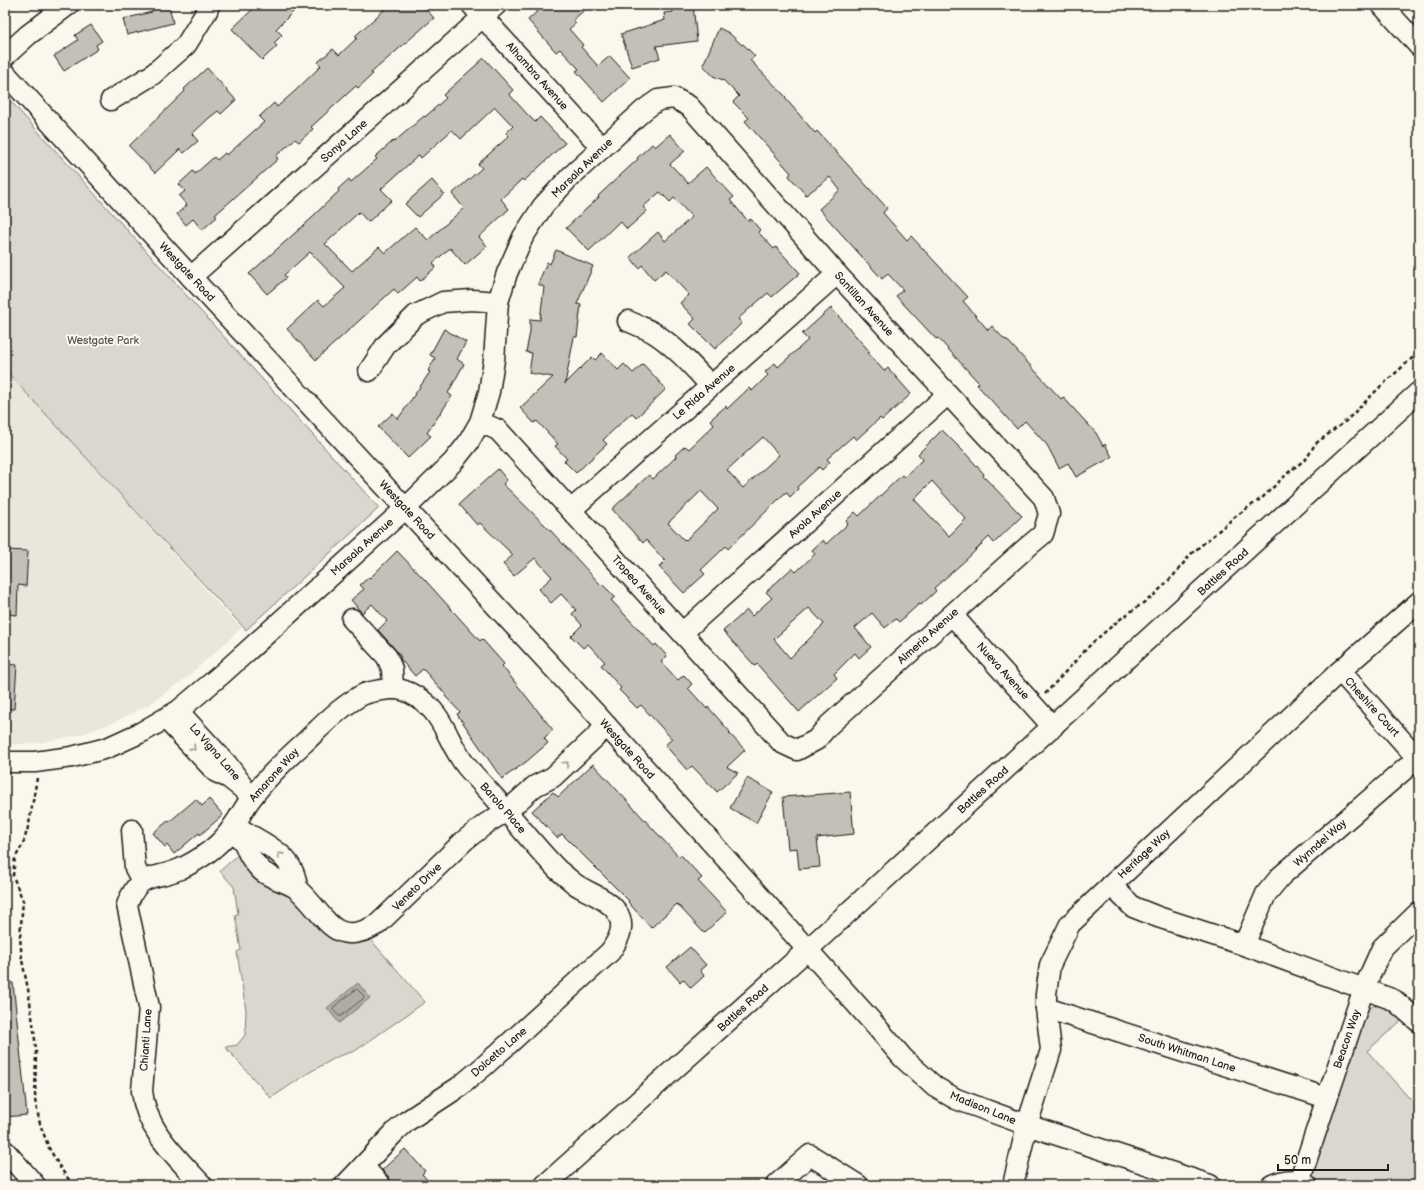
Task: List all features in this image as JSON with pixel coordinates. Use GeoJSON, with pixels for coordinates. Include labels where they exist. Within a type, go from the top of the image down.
{"type":"FeatureCollection","features":[{"type":"Feature","properties":{"kind":"street"},"geometry":{"type":"LineString","coordinates":[[5,56],[28,35],[68,5]]}},
{"type":"Feature","properties":{"kind":"street"},"geometry":{"type":"LineString","coordinates":[[111,100],[152,75],[186,46],[209,5]]}},
{"type":"Feature","properties":{"kind":"street"},"geometry":{"type":"LineString","coordinates":[[1382,5],[1419,46]]}},
{"type":"Feature","properties":{"kind":"street","name":"Alhambra Avenue"},"geometry":{"type":"LineString","coordinates":[[484,9],[602,148]]}},
{"type":"Feature","properties":{"kind":"street","name":"Sonya Lane"},"geometry":{"type":"LineString","coordinates":[[191,277],[484,9]]}},
{"type":"Feature","properties":{"kind":"street","name":"Westgate Road"},"geometry":{"type":"LineString","coordinates":[[5,72],[191,277],[602,721],[807,950]]}},
{"type":"Feature","properties":{"kind":"street","name":"Marsala Avenue"},"geometry":{"type":"LineString","coordinates":[[5,762],[35,762],[72,757],[108,748],[172,715],[222,674],[406,508],[453,462],[468,443],[480,422],[489,392],[493,367],[498,302],[507,273],[523,237],[544,206],[570,177],[644,110],[658,100],[674,98]]}},
{"type":"Feature","properties":{"kind":"street","name":"Santillan Avenue"},"geometry":{"type":"LineString","coordinates":[[674,98],[689,106],[947,395],[1044,498],[1049,514]]}},
{"type":"Feature","properties":{"kind":"street","name":"Le Rida Avenue"},"geometry":{"type":"LineString","coordinates":[[571,510],[838,274]]}},
{"type":"Feature","properties":{"kind":"street"},"geometry":{"type":"LineString","coordinates":[[369,371],[386,345],[416,315],[443,302],[472,300],[498,302]]}},
{"type":"Feature","properties":{"kind":"street"},"geometry":{"type":"LineString","coordinates":[[628,321],[652,332],[670,344],[692,365],[710,386]]}},
{"type":"Feature","properties":{"kind":"street","name":"Battles Road"},"geometry":{"type":"LineString","coordinates":[[545,1185],[1053,727],[1419,392]]}},
{"type":"Feature","properties":{"kind":"street","name":"Avola Avenue"},"geometry":{"type":"LineString","coordinates":[[683,632],[947,395]]}},
{"type":"Feature","properties":{"kind":"street","name":"Tropea Avenue"},"geometry":{"type":"LineString","coordinates":[[480,422],[498,430],[683,632],[782,743],[797,750]]}},
{"type":"Feature","properties":{"kind":"street","name":"Almeria Avenue"},"geometry":{"type":"LineString","coordinates":[[797,750],[816,740],[829,725],[1043,534],[1049,514]]}},
{"type":"Feature","properties":{"kind":"street","name":"Heritage Way"},"geometry":{"type":"LineString","coordinates":[[1013,1185],[1026,1125],[1050,1050],[1046,994],[1050,965],[1070,924],[1340,671],[1419,602]]}},
{"type":"Feature","properties":{"kind":"street","name":"Nueva Avenue"},"geometry":{"type":"LineString","coordinates":[[952,615],[1053,727]]}},
{"type":"Feature","properties":{"kind":"street"},"geometry":{"type":"LineString","coordinates":[[352,618],[387,657],[392,669],[392,689]]}},
{"type":"Feature","properties":{"kind":"street","name":"Cheshire Court"},"geometry":{"type":"LineString","coordinates":[[1340,671],[1419,759]]}},
{"type":"Feature","properties":{"kind":"street","name":"Amarone Way"},"geometry":{"type":"LineString","coordinates":[[142,882],[149,877],[179,870],[207,854],[219,844],[232,828],[252,796],[290,756],[343,707],[363,694],[378,690],[392,689]]}},
{"type":"Feature","properties":{"kind":"street","name":"Barolo Place"},"geometry":{"type":"LineString","coordinates":[[392,689],[409,692],[425,702],[438,717],[465,765],[507,811],[539,850],[575,884],[607,903],[616,912],[622,925]]}},
{"type":"Feature","properties":{"kind":"street","name":"La Vigna Lane"},"geometry":{"type":"LineString","coordinates":[[172,715],[227,764],[252,796]]}},
{"type":"Feature","properties":{"kind":"street","name":"Veneto Drive"},"geometry":{"type":"LineString","coordinates":[[232,828],[244,844],[250,856],[262,870],[274,879],[297,888],[324,920],[345,933],[366,931],[378,924],[465,840],[486,823],[507,811],[534,786],[553,777],[602,721]]}},
{"type":"Feature","properties":{"kind":"street","name":"Wynndel Way"},"geometry":{"type":"LineString","coordinates":[[1244,945],[1266,894],[1281,876],[1419,759]]}},
{"type":"Feature","properties":{"kind":"street"},"geometry":{"type":"LineString","coordinates":[[132,830],[135,868],[142,882]]}},
{"type":"Feature","properties":{"kind":"street","name":"Chianti Lane"},"geometry":{"type":"LineString","coordinates":[[142,882],[130,896],[127,905],[149,1007],[142,1091],[143,1103],[157,1133],[166,1146],[202,1185]]}},
{"type":"Feature","properties":{"kind":"street"},"geometry":{"type":"LineString","coordinates":[[1111,885],[1133,907],[1158,917],[1244,945],[1394,1000],[1419,1022]]}},
{"type":"Feature","properties":{"kind":"street","name":"Beacon Way"},"geometry":{"type":"LineString","coordinates":[[1303,1183],[1327,1098],[1364,988],[1382,948],[1419,912]]}},
{"type":"Feature","properties":{"kind":"street","name":"Dolcetto Lane"},"geometry":{"type":"LineString","coordinates":[[344,1185],[407,1121],[453,1090],[483,1067],[610,952],[621,933],[622,925]]}},
{"type":"Feature","properties":{"kind":"street","name":"Madison Lane"},"geometry":{"type":"LineString","coordinates":[[807,950],[903,1058],[935,1087],[956,1099],[1026,1125],[1210,1185]]}},
{"type":"Feature","properties":{"kind":"street","name":"South Whitman Lane"},"geometry":{"type":"LineString","coordinates":[[1046,1008],[1327,1098]]}},
{"type":"Feature","properties":{"kind":"street"},"geometry":{"type":"LineString","coordinates":[[776,1185],[810,1155],[858,1185]]}},
{"type":"Feature","properties":{"kind":"street"},"geometry":{"type":"LineString","coordinates":[[8,1162],[35,1185]]}},
{"type":"Feature","properties":{"kind":"street"},"geometry":{"type":"LineString","coordinates":[[363,1166],[380,1185]]}},
{"type":"Feature","properties":{"kind":"street"},"geometry":{"type":"LineString","coordinates":[[1272,1185],[1283,1181],[1294,1180],[1303,1183]]}},
{"type":"Feature","properties":{"kind":"path"},"geometry":{"type":"LineString","coordinates":[[1033,705],[1054,685],[1092,643],[1119,620],[1153,596],[1174,575],[1191,554],[1236,516],[1262,498],[1289,472],[1307,458],[1315,444],[1346,421],[1381,386],[1419,352]]}},
{"type":"Feature","properties":{"kind":"path"},"geometry":{"type":"LineString","coordinates":[[35,762],[38,781],[29,824],[23,844],[15,858],[13,876],[22,901],[20,937],[36,1044],[35,1100],[40,1124],[49,1148],[61,1170],[73,1185]]}},
{"type":"Feature","properties":{"kind":"shaded area"},"geometry":{"type":"Polygon","coordinates":[[[5,371],[75,445],[242,628],[186,678],[150,704],[115,722],[79,735],[38,743],[8,745],[5,745],[5,371]]]}},
{"type":"Feature","properties":{"kind":"green space","name":"Westgate Park"},"geometry":{"type":"Polygon","coordinates":[[[5,95],[379,508],[246,630],[5,370],[5,95]]]}},
{"type":"Feature","properties":{"kind":"green space"},"geometry":{"type":"Polygon","coordinates":[[[241,852],[290,894],[325,931],[340,942],[370,939],[425,1002],[355,1051],[339,1056],[310,1072],[271,1098],[225,1047],[237,1045],[245,1035],[246,1011],[237,952],[241,950],[235,915],[238,914],[234,887],[220,871],[241,852]]]}},
{"type":"Feature","properties":{"kind":"green space"},"geometry":{"type":"Polygon","coordinates":[[[1379,1006],[1389,1010],[1402,1020],[1367,1051],[1419,1109],[1419,1185],[1314,1185],[1311,1179],[1311,1171],[1363,1013],[1370,1007],[1379,1006]]]}},
{"type":"Feature","properties":{"kind":"water"},"geometry":{"type":"Polygon","coordinates":[[[358,983],[370,998],[339,1023],[327,1008],[358,983]]]}},
{"type":"Feature","properties":{"kind":"building"},"geometry":{"type":"Polygon","coordinates":[[[169,5],[173,23],[127,35],[123,19],[152,12],[151,7],[169,5]]]}},
{"type":"Feature","properties":{"kind":"building"},"geometry":{"type":"Polygon","coordinates":[[[257,5],[300,5],[276,29],[282,35],[274,43],[277,46],[262,60],[232,29],[257,5]]]}},
{"type":"Feature","properties":{"kind":"building"},"geometry":{"type":"Polygon","coordinates":[[[379,5],[422,5],[434,18],[371,73],[373,74],[358,88],[356,86],[311,127],[313,129],[299,142],[295,139],[276,156],[278,159],[215,215],[217,217],[202,230],[193,219],[186,225],[177,214],[187,205],[179,196],[185,191],[179,184],[193,171],[195,174],[214,157],[217,160],[225,153],[227,155],[264,122],[259,117],[274,103],[277,107],[295,91],[321,66],[318,62],[333,49],[339,55],[357,38],[355,36],[384,10],[379,5]]]}},
{"type":"Feature","properties":{"kind":"building"},"geometry":{"type":"Polygon","coordinates":[[[544,5],[590,5],[573,20],[576,23],[569,29],[583,45],[581,47],[598,66],[610,56],[630,78],[604,102],[576,71],[579,69],[560,49],[556,52],[528,20],[544,5]]]}},
{"type":"Feature","properties":{"kind":"building"},"geometry":{"type":"Polygon","coordinates":[[[672,5],[693,5],[697,41],[656,46],[660,58],[632,67],[621,34],[665,20],[664,13],[673,12],[672,5]]]}},
{"type":"Feature","properties":{"kind":"building"},"geometry":{"type":"Polygon","coordinates":[[[91,25],[102,41],[96,45],[98,49],[64,71],[54,56],[78,40],[75,35],[91,25]]]}},
{"type":"Feature","properties":{"kind":"building"},"geometry":{"type":"Polygon","coordinates":[[[719,28],[729,33],[755,56],[750,60],[786,97],[785,98],[815,133],[817,131],[887,208],[883,213],[907,240],[911,236],[968,297],[963,301],[988,330],[992,326],[1005,340],[1006,339],[1061,399],[1063,397],[1096,433],[1103,446],[1105,444],[1112,457],[1076,477],[1068,463],[1059,468],[1047,445],[1025,421],[1017,429],[977,385],[979,383],[938,338],[936,339],[896,296],[903,290],[888,274],[882,279],[819,209],[840,190],[830,177],[806,195],[789,176],[791,173],[745,121],[749,118],[733,102],[739,96],[723,80],[713,76],[703,65],[719,28]]]}},
{"type":"Feature","properties":{"kind":"building"},"geometry":{"type":"Polygon","coordinates":[[[484,58],[513,90],[509,94],[527,114],[535,122],[540,117],[565,143],[524,181],[522,179],[501,199],[509,209],[479,237],[487,246],[465,265],[450,248],[433,263],[436,267],[420,281],[417,277],[398,294],[394,289],[316,360],[287,329],[318,300],[324,306],[345,288],[310,252],[284,275],[286,278],[267,294],[249,274],[313,217],[349,179],[351,182],[377,159],[375,157],[393,141],[394,142],[424,116],[425,117],[446,98],[443,95],[484,58]],[[495,107],[461,139],[452,130],[421,158],[419,155],[381,189],[392,200],[368,222],[359,212],[325,244],[352,271],[379,247],[385,253],[415,227],[428,240],[464,208],[452,194],[482,168],[478,164],[509,136],[506,133],[513,126],[495,107]]]}},
{"type":"Feature","properties":{"kind":"building"},"geometry":{"type":"Polygon","coordinates":[[[207,68],[236,100],[221,114],[218,111],[192,134],[198,141],[184,153],[180,149],[155,173],[129,146],[185,91],[184,89],[207,68]]]}},
{"type":"Feature","properties":{"kind":"building"},"geometry":{"type":"Polygon","coordinates":[[[670,134],[685,151],[670,164],[688,183],[706,167],[734,197],[730,200],[748,221],[751,219],[760,230],[758,232],[774,249],[776,247],[800,273],[772,297],[768,293],[749,309],[738,319],[742,323],[715,349],[690,324],[695,319],[680,303],[689,295],[666,270],[654,280],[642,265],[639,268],[630,257],[658,232],[665,241],[692,217],[674,198],[670,202],[660,192],[643,207],[647,211],[627,229],[620,221],[589,251],[566,228],[652,144],[655,147],[670,134]]]}},
{"type":"Feature","properties":{"kind":"building"},"geometry":{"type":"Polygon","coordinates":[[[432,180],[444,194],[418,217],[405,204],[432,180]]]}},
{"type":"Feature","properties":{"kind":"building"},"geometry":{"type":"Polygon","coordinates":[[[556,250],[593,266],[577,304],[581,305],[577,337],[574,337],[565,384],[592,357],[595,360],[602,353],[618,370],[624,364],[633,373],[643,364],[666,389],[636,418],[632,413],[623,421],[603,440],[607,444],[576,473],[564,461],[567,459],[555,446],[558,444],[537,421],[534,423],[520,408],[553,377],[529,373],[532,353],[526,352],[530,332],[530,319],[540,320],[544,287],[538,284],[547,262],[550,264],[556,250]]]}},
{"type":"Feature","properties":{"kind":"building"},"geometry":{"type":"Polygon","coordinates":[[[831,308],[870,352],[868,353],[884,371],[888,368],[911,394],[882,420],[880,418],[856,440],[853,436],[827,459],[830,462],[822,470],[819,467],[797,487],[798,489],[790,497],[786,492],[728,549],[726,546],[701,570],[705,574],[684,593],[659,567],[665,561],[646,540],[643,543],[612,509],[649,475],[653,479],[685,446],[689,449],[714,425],[710,420],[726,406],[727,409],[749,388],[752,391],[768,375],[765,372],[775,363],[778,367],[808,340],[802,334],[831,308]],[[763,437],[727,470],[743,488],[779,455],[763,437]],[[701,491],[668,523],[685,541],[718,509],[701,491]]]}},
{"type":"Feature","properties":{"kind":"building"},"geometry":{"type":"Polygon","coordinates":[[[444,329],[466,342],[457,359],[464,364],[448,393],[452,396],[427,433],[431,436],[408,458],[378,427],[393,413],[398,419],[430,372],[428,371],[435,358],[430,355],[444,329]]]}},
{"type":"Feature","properties":{"kind":"building"},"geometry":{"type":"Polygon","coordinates":[[[942,430],[984,474],[983,476],[1022,516],[994,543],[989,537],[934,588],[936,591],[899,622],[896,619],[885,628],[872,613],[855,628],[871,647],[859,658],[855,653],[834,674],[837,678],[799,712],[757,664],[755,666],[723,631],[747,610],[752,616],[772,598],[766,592],[792,568],[796,572],[815,554],[812,550],[823,540],[826,544],[848,524],[846,521],[855,512],[859,516],[902,475],[904,477],[923,459],[918,454],[942,430]],[[932,481],[914,499],[949,536],[966,519],[932,481]],[[809,608],[774,639],[790,658],[824,624],[809,608]]]}},
{"type":"Feature","properties":{"kind":"building"},"geometry":{"type":"Polygon","coordinates":[[[498,469],[507,480],[503,484],[551,531],[601,585],[602,584],[615,597],[611,600],[654,646],[656,644],[667,656],[661,662],[678,680],[684,675],[692,684],[688,688],[707,709],[708,707],[745,750],[727,767],[738,773],[717,792],[692,766],[687,770],[665,745],[672,739],[641,705],[637,708],[619,690],[621,688],[601,665],[605,662],[588,644],[583,648],[571,636],[582,625],[572,614],[576,610],[561,594],[551,603],[539,589],[552,577],[535,558],[514,576],[503,564],[513,555],[480,523],[477,525],[459,504],[498,469]]]}},
{"type":"Feature","properties":{"kind":"building"},"geometry":{"type":"Polygon","coordinates":[[[5,550],[28,551],[26,586],[18,585],[17,615],[5,614],[5,550]]]}},
{"type":"Feature","properties":{"kind":"building"},"geometry":{"type":"Polygon","coordinates":[[[397,551],[480,641],[482,639],[504,664],[502,666],[553,730],[544,738],[548,743],[526,762],[502,779],[457,714],[460,712],[445,696],[446,695],[423,669],[415,676],[401,660],[401,657],[395,649],[378,630],[387,621],[372,604],[362,613],[351,600],[364,589],[360,585],[369,577],[370,578],[397,551]]]}},
{"type":"Feature","properties":{"kind":"building"},"geometry":{"type":"Polygon","coordinates":[[[5,664],[17,665],[14,709],[5,709],[5,664]]]}},
{"type":"Feature","properties":{"kind":"building"},"geometry":{"type":"Polygon","coordinates":[[[593,764],[679,857],[681,855],[702,878],[698,881],[727,912],[704,933],[677,904],[651,928],[628,902],[629,901],[562,834],[557,838],[532,811],[553,792],[558,797],[593,764]]]}},
{"type":"Feature","properties":{"kind":"building"},"geometry":{"type":"Polygon","coordinates":[[[747,778],[773,792],[756,823],[730,808],[747,778]]]}},
{"type":"Feature","properties":{"kind":"building"},"geometry":{"type":"Polygon","coordinates":[[[850,792],[854,834],[817,838],[820,867],[799,869],[797,848],[788,849],[783,797],[850,792]]]}},
{"type":"Feature","properties":{"kind":"building"},"geometry":{"type":"Polygon","coordinates":[[[196,799],[202,806],[209,799],[223,815],[200,835],[199,833],[174,854],[167,845],[165,847],[153,833],[168,821],[169,822],[196,799]]]}},
{"type":"Feature","properties":{"kind":"building"},"geometry":{"type":"Polygon","coordinates":[[[690,947],[706,965],[700,970],[704,976],[691,988],[683,979],[680,982],[667,967],[690,947]]]}},
{"type":"Feature","properties":{"kind":"building"},"geometry":{"type":"Polygon","coordinates":[[[5,983],[13,983],[27,1115],[5,1117],[5,983]]]}},
{"type":"Feature","properties":{"kind":"building"},"geometry":{"type":"Polygon","coordinates":[[[405,1149],[425,1171],[422,1174],[432,1185],[393,1185],[391,1183],[389,1177],[382,1170],[405,1149]]]}}]}
